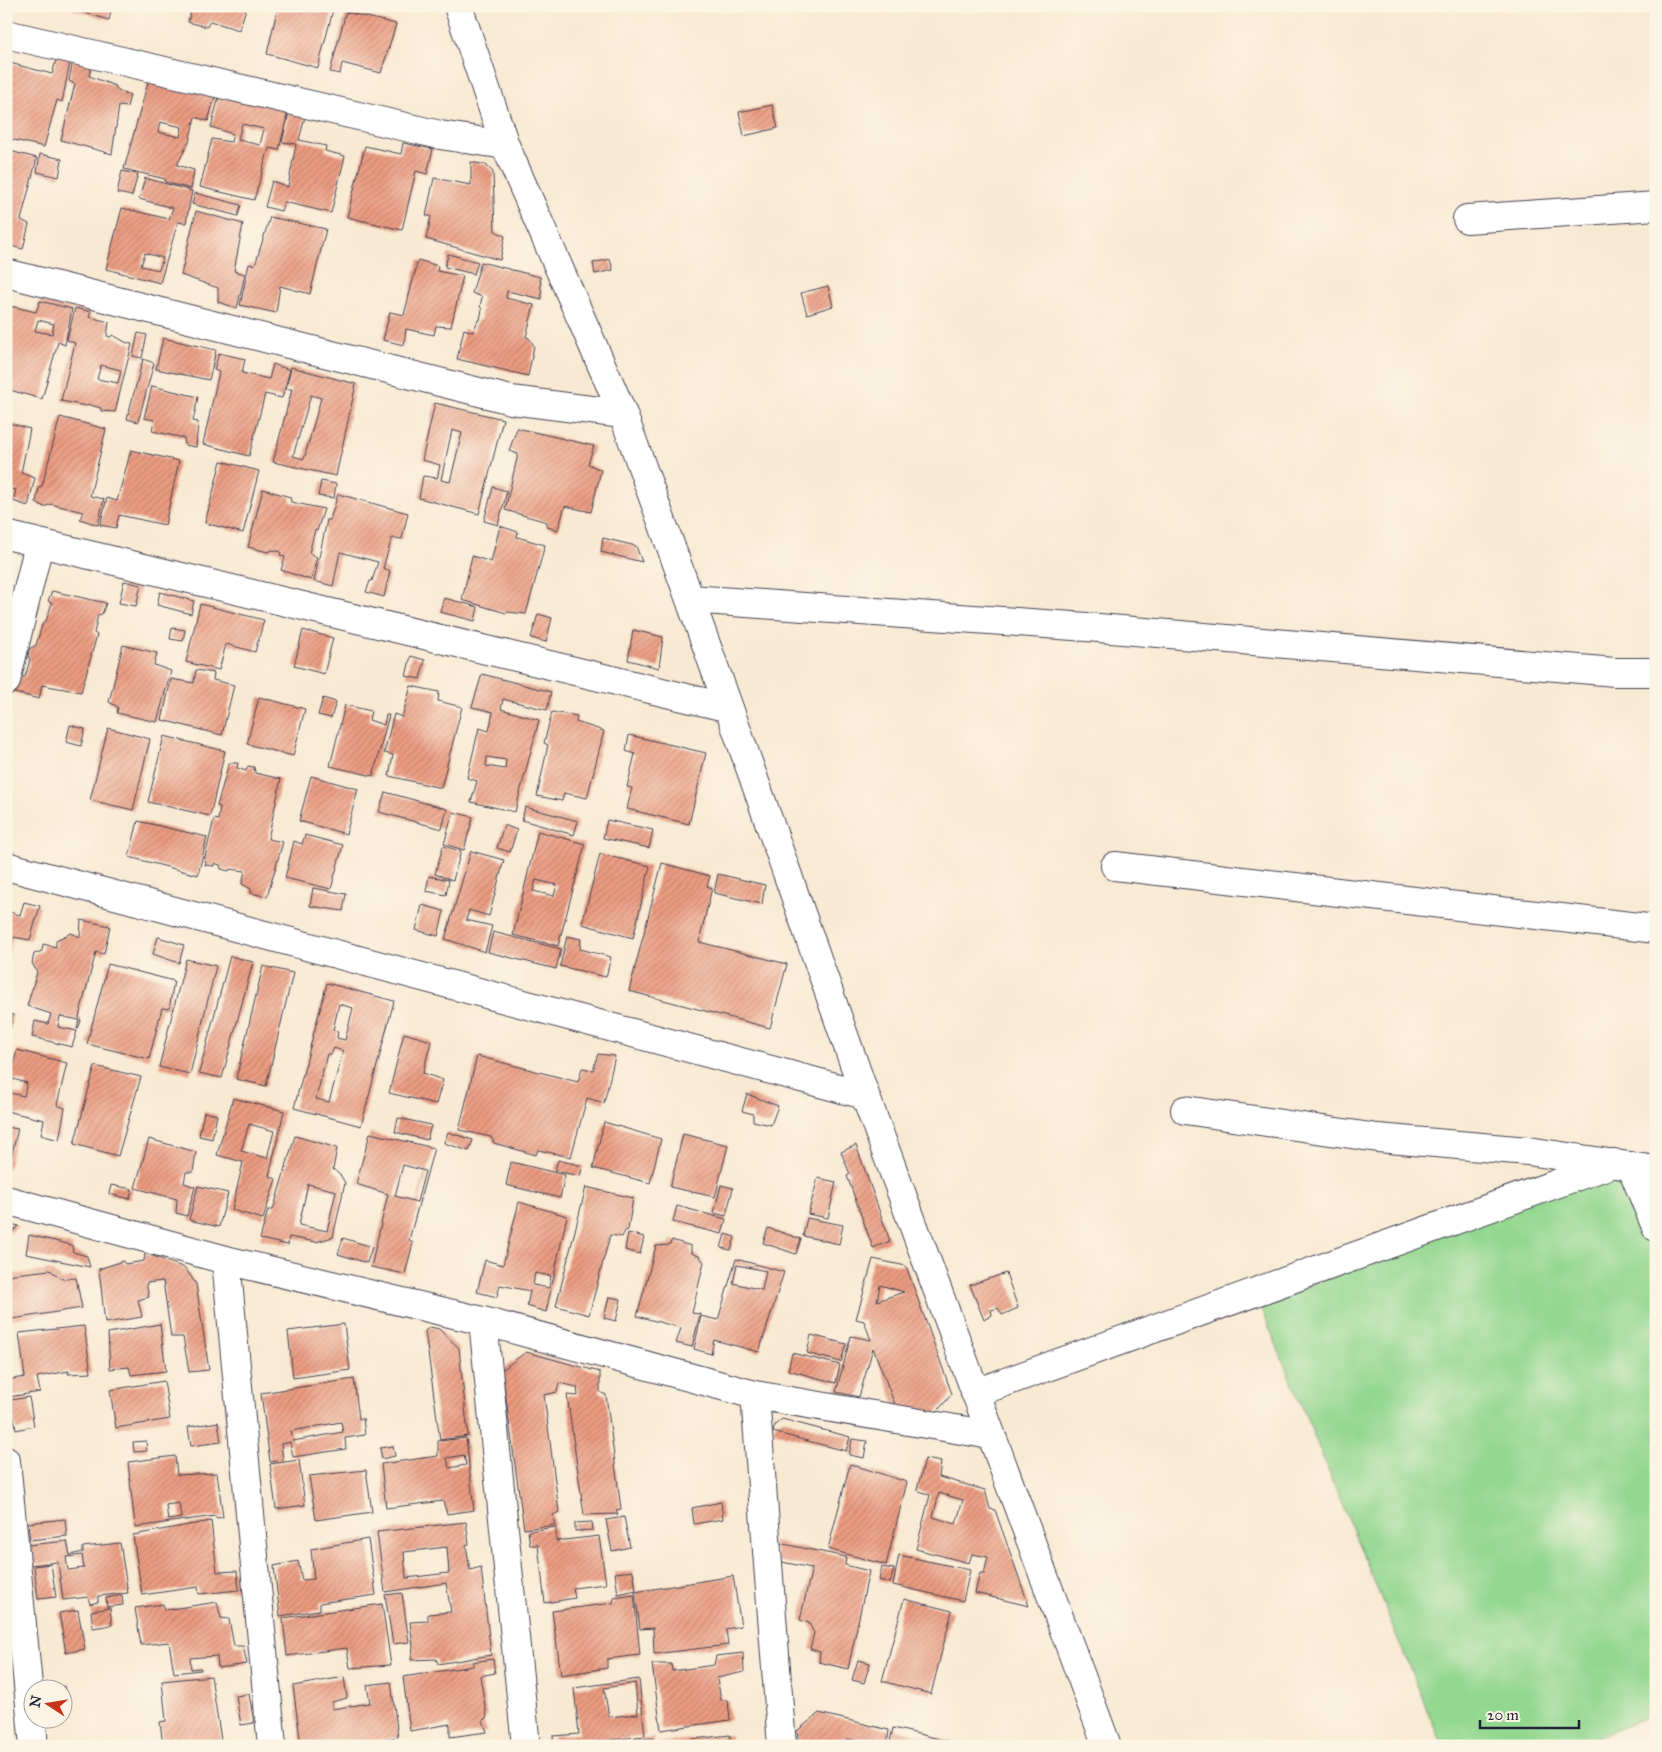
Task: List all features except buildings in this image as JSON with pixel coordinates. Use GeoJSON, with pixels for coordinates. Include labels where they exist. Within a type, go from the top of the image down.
{"type":"FeatureCollection","features":[{"type":"Feature","properties":{"kind":"street"},"geometry":{"type":"LineString","coordinates":[[458,6],[505,145],[623,414],[865,1095],[1107,1746]]}},
{"type":"Feature","properties":{"kind":"street"},"geometry":{"type":"LineString","coordinates":[[6,34],[440,135],[505,145]]}},
{"type":"Feature","properties":{"kind":"street"},"geometry":{"type":"LineString","coordinates":[[1467,218],[1656,206]]}},
{"type":"Feature","properties":{"kind":"street"},"geometry":{"type":"LineString","coordinates":[[6,273],[511,400],[623,414]]}},
{"type":"Feature","properties":{"kind":"street"},"geometry":{"type":"LineString","coordinates":[[6,535],[729,708]]}},
{"type":"Feature","properties":{"kind":"street"},"geometry":{"type":"LineString","coordinates":[[6,681],[39,544]]}},
{"type":"Feature","properties":{"kind":"street"},"geometry":{"type":"LineString","coordinates":[[690,599],[1087,627],[1614,672],[1656,672]]}},
{"type":"Feature","properties":{"kind":"street"},"geometry":{"type":"LineString","coordinates":[[6,866],[865,1095]]}},
{"type":"Feature","properties":{"kind":"street"},"geometry":{"type":"LineString","coordinates":[[1115,866],[1656,929]]}},
{"type":"Feature","properties":{"kind":"street"},"geometry":{"type":"LineString","coordinates":[[1185,1110],[1378,1138],[1528,1151],[1634,1166]]}},
{"type":"Feature","properties":{"kind":"street"},"geometry":{"type":"LineString","coordinates":[[975,1392],[1634,1166]]}},
{"type":"Feature","properties":{"kind":"street"},"geometry":{"type":"LineString","coordinates":[[1634,1166],[1656,1227]]}},
{"type":"Feature","properties":{"kind":"street"},"geometry":{"type":"LineString","coordinates":[[6,1200],[226,1260],[483,1321],[755,1395],[991,1435]]}},
{"type":"Feature","properties":{"kind":"street"},"geometry":{"type":"LineString","coordinates":[[226,1260],[272,1746]]}},
{"type":"Feature","properties":{"kind":"street"},"geometry":{"type":"LineString","coordinates":[[483,1321],[526,1746]]}},
{"type":"Feature","properties":{"kind":"street"},"geometry":{"type":"LineString","coordinates":[[755,1395],[782,1746]]}},
{"type":"Feature","properties":{"kind":"street"},"geometry":{"type":"LineString","coordinates":[[6,1461],[34,1746]]}},
{"type":"Feature","properties":{"kind":"green space"},"geometry":{"type":"Polygon","coordinates":[[[1615,1163],[1656,1261],[1656,1714],[1576,1746],[1442,1746],[1260,1305],[1615,1163]]]}}]}
